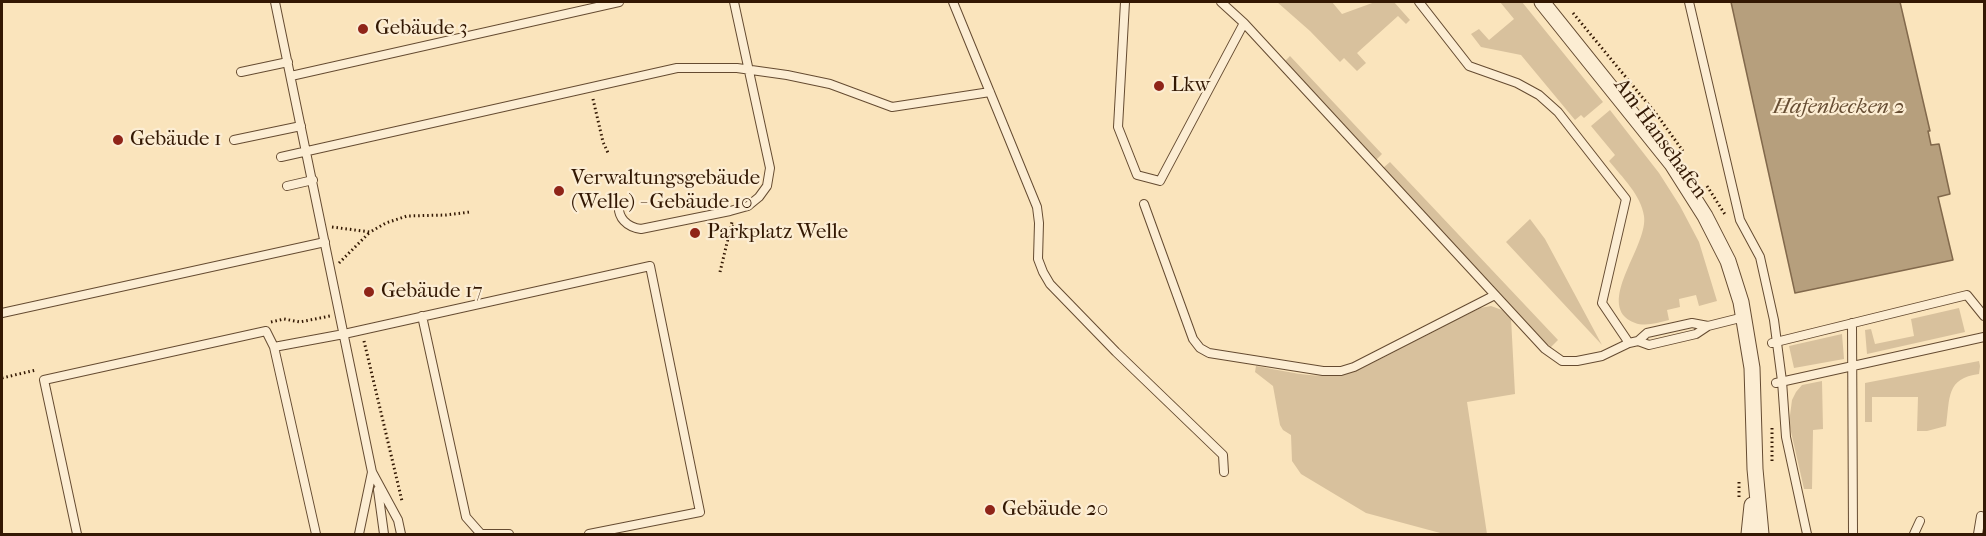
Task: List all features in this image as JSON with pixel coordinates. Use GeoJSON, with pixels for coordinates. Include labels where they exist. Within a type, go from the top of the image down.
{"type":"FeatureCollection","features":[{"type":"Feature","properties":{"kind":"street","name":"Am Hansehafen"},"geometry":{"type":"LineString","coordinates":[[1542,2],[1639,120],[1683,179],[1706,216],[1728,261],[1744,317],[1754,388],[1755,469],[1761,534]]}},
{"type":"Feature","properties":{"kind":"street","name":"Am Hansehafen"},"geometry":{"type":"LineString","coordinates":[[1749,534],[1755,469]]}},
{"type":"Feature","properties":{"kind":"lane"},"geometry":{"type":"LineString","coordinates":[[275,2],[372,472],[398,520],[401,534]]}},
{"type":"Feature","properties":{"kind":"lane"},"geometry":{"type":"LineString","coordinates":[[291,75],[619,2]]}},
{"type":"Feature","properties":{"kind":"lane"},"geometry":{"type":"LineString","coordinates":[[620,203],[618,210],[624,221],[630,226],[642,229],[748,206],[767,186],[770,164],[734,2]]}},
{"type":"Feature","properties":{"kind":"lane"},"geometry":{"type":"LineString","coordinates":[[953,2],[1037,207],[1040,223],[1038,255],[1045,276],[1084,320],[1224,455],[1224,472]]}},
{"type":"Feature","properties":{"kind":"lane"},"geometry":{"type":"LineString","coordinates":[[1125,2],[1118,127],[1137,175],[1160,181],[1244,23]]}},
{"type":"Feature","properties":{"kind":"lane"},"geometry":{"type":"LineString","coordinates":[[1221,2],[1244,23],[1545,349],[1562,361],[1573,362],[1602,356],[1638,341],[1647,333],[1692,323],[1708,326]]}},
{"type":"Feature","properties":{"kind":"lane"},"geometry":{"type":"LineString","coordinates":[[1419,2],[1469,66],[1517,83],[1539,95],[1558,112],[1626,199],[1602,303],[1629,343]]}},
{"type":"Feature","properties":{"kind":"lane"},"geometry":{"type":"LineString","coordinates":[[1689,2],[1740,220],[1760,257],[1774,320],[1774,343],[1786,437],[1807,534]]}},
{"type":"Feature","properties":{"kind":"lane"},"geometry":{"type":"LineString","coordinates":[[241,72],[288,62]]}},
{"type":"Feature","properties":{"kind":"lane"},"geometry":{"type":"LineString","coordinates":[[281,157],[677,68],[715,67],[787,75],[830,84],[891,107],[990,92]]}},
{"type":"Feature","properties":{"kind":"lane"},"geometry":{"type":"LineString","coordinates":[[234,140],[301,126]]}},
{"type":"Feature","properties":{"kind":"lane"},"geometry":{"type":"LineString","coordinates":[[287,186],[313,180]]}},
{"type":"Feature","properties":{"kind":"lane"},"geometry":{"type":"LineString","coordinates":[[1144,204],[1193,339],[1200,348],[1209,353],[1323,371],[1341,371],[1354,367],[1495,295]]}},
{"type":"Feature","properties":{"kind":"lane"},"geometry":{"type":"LineString","coordinates":[[2,313],[326,243]]}},
{"type":"Feature","properties":{"kind":"lane"},"geometry":{"type":"LineString","coordinates":[[274,347],[344,334],[650,266],[700,512],[589,534]]}},
{"type":"Feature","properties":{"kind":"lane"},"geometry":{"type":"LineString","coordinates":[[1774,343],[1967,295],[1984,316]]}},
{"type":"Feature","properties":{"kind":"lane"},"geometry":{"type":"LineString","coordinates":[[422,316],[466,517],[481,534],[509,534]]}},
{"type":"Feature","properties":{"kind":"lane"},"geometry":{"type":"LineString","coordinates":[[1638,341],[1649,345],[1696,334],[1708,326],[1744,317]]}},
{"type":"Feature","properties":{"kind":"lane"},"geometry":{"type":"LineString","coordinates":[[1852,323],[1853,534]]}},
{"type":"Feature","properties":{"kind":"lane"},"geometry":{"type":"LineString","coordinates":[[77,534],[45,381],[266,332],[274,347],[316,534]]}},
{"type":"Feature","properties":{"kind":"lane"},"geometry":{"type":"LineString","coordinates":[[1779,382],[1984,338]]}},
{"type":"Feature","properties":{"kind":"lane"},"geometry":{"type":"LineString","coordinates":[[359,534],[372,472]]}},
{"type":"Feature","properties":{"kind":"lane"},"geometry":{"type":"LineString","coordinates":[[377,482],[384,534]]}},
{"type":"Feature","properties":{"kind":"lane"},"geometry":{"type":"LineString","coordinates":[[1978,534],[1981,516]]}},
{"type":"Feature","properties":{"kind":"lane"},"geometry":{"type":"LineString","coordinates":[[1914,534],[1920,521]]}},
{"type":"Feature","properties":{"kind":"path"},"geometry":{"type":"LineString","coordinates":[[591,87],[603,142],[609,155]]}},
{"type":"Feature","properties":{"kind":"path"},"geometry":{"type":"LineString","coordinates":[[720,272],[732,226],[730,211]]}},
{"type":"Feature","properties":{"kind":"path"},"geometry":{"type":"LineString","coordinates":[[332,271],[370,232],[386,223],[406,216],[470,212]]}},
{"type":"Feature","properties":{"kind":"path"},"geometry":{"type":"LineString","coordinates":[[323,228],[337,226],[370,232]]}},
{"type":"Feature","properties":{"kind":"path"},"geometry":{"type":"LineString","coordinates":[[732,226],[762,233]]}},
{"type":"Feature","properties":{"kind":"path"},"geometry":{"type":"LineString","coordinates":[[361,330],[405,512]]}},
{"type":"Feature","properties":{"kind":"path"},"geometry":{"type":"LineString","coordinates":[[1739,478],[1739,501]]}},
{"type":"Feature","properties":{"kind":"shaded area"},"geometry":{"type":"Polygon","coordinates":[[[1277,2],[1332,2],[1342,14],[1375,2],[1394,2],[1410,20],[1406,24],[1398,16],[1357,53],[1366,63],[1357,71],[1344,58],[1340,62],[1277,2]]]}},
{"type":"Feature","properties":{"kind":"shaded area"},"geometry":{"type":"Polygon","coordinates":[[[1500,2],[1522,2],[1603,102],[1584,118],[1581,115],[1575,120],[1521,55],[1481,47],[1471,34],[1479,29],[1489,40],[1514,19],[1500,2]]]}},
{"type":"Feature","properties":{"kind":"shaded area"},"geometry":{"type":"Polygon","coordinates":[[[1290,56],[1382,154],[1376,160],[1284,62],[1290,56]]]}},
{"type":"Feature","properties":{"kind":"shaded area"},"geometry":{"type":"Polygon","coordinates":[[[1610,110],[1659,173],[1680,206],[1699,242],[1717,301],[1699,306],[1696,295],[1679,299],[1680,307],[1667,310],[1669,320],[1652,324],[1635,323],[1625,317],[1620,307],[1619,295],[1622,282],[1640,240],[1644,216],[1635,194],[1609,161],[1615,155],[1591,126],[1610,110]]]}},
{"type":"Feature","properties":{"kind":"shaded area"},"geometry":{"type":"Polygon","coordinates":[[[1390,162],[1558,340],[1550,348],[1383,168],[1390,162]]]}},
{"type":"Feature","properties":{"kind":"shaded area"},"geometry":{"type":"Polygon","coordinates":[[[1530,219],[1545,239],[1602,345],[1506,242],[1530,219]]]}},
{"type":"Feature","properties":{"kind":"shaded area"},"geometry":{"type":"Polygon","coordinates":[[[1491,306],[1502,310],[1511,318],[1515,394],[1467,402],[1487,534],[1444,534],[1366,513],[1301,474],[1292,461],[1291,435],[1280,425],[1273,386],[1255,372],[1256,366],[1321,376],[1348,373],[1361,369],[1480,308],[1491,306]]]}},
{"type":"Feature","properties":{"kind":"shaded area"},"geometry":{"type":"Polygon","coordinates":[[[1959,308],[1965,332],[1867,354],[1865,330],[1871,329],[1875,344],[1914,336],[1911,319],[1959,308]]]}},
{"type":"Feature","properties":{"kind":"shaded area"},"geometry":{"type":"Polygon","coordinates":[[[1842,334],[1844,359],[1794,368],[1789,346],[1842,334]]]}},
{"type":"Feature","properties":{"kind":"shaded area"},"geometry":{"type":"Polygon","coordinates":[[[1979,361],[1979,374],[1968,376],[1955,385],[1949,398],[1946,426],[1917,431],[1918,397],[1872,397],[1872,422],[1865,422],[1865,383],[1979,361]]]}},
{"type":"Feature","properties":{"kind":"shaded area"},"geometry":{"type":"Polygon","coordinates":[[[1822,381],[1823,429],[1813,430],[1812,489],[1804,489],[1789,423],[1792,400],[1802,385],[1822,381]]]}},
{"type":"Feature","properties":{"kind":"water","name":"Hafenbecken 2"},"geometry":{"type":"Polygon","coordinates":[[[1731,2],[1900,2],[1930,131],[1928,131],[1931,145],[1939,144],[1950,194],[1938,197],[1953,260],[1795,293],[1731,2]]]}},
{"type":"Feature","properties":{"kind":"place","name":"Gebäude 3"},"geometry":{"type":"Point","coordinates":[363,29]}},
{"type":"Feature","properties":{"kind":"place","name":"Lkw"},"geometry":{"type":"Point","coordinates":[1159,86]}},
{"type":"Feature","properties":{"kind":"place","name":"Gebäude 1"},"geometry":{"type":"Point","coordinates":[118,140]}},
{"type":"Feature","properties":{"kind":"place","name":"Verwaltungsgebäude (Welle) - Gebäude 10"},"geometry":{"type":"Point","coordinates":[559,191]}},
{"type":"Feature","properties":{"kind":"place","name":"Parkplatz Welle"},"geometry":{"type":"Point","coordinates":[695,233]}},
{"type":"Feature","properties":{"kind":"place","name":"Gebäude 17"},"geometry":{"type":"Point","coordinates":[369,292]}},
{"type":"Feature","properties":{"kind":"place","name":"Gebäude 20"},"geometry":{"type":"Point","coordinates":[990,510]}}]}
